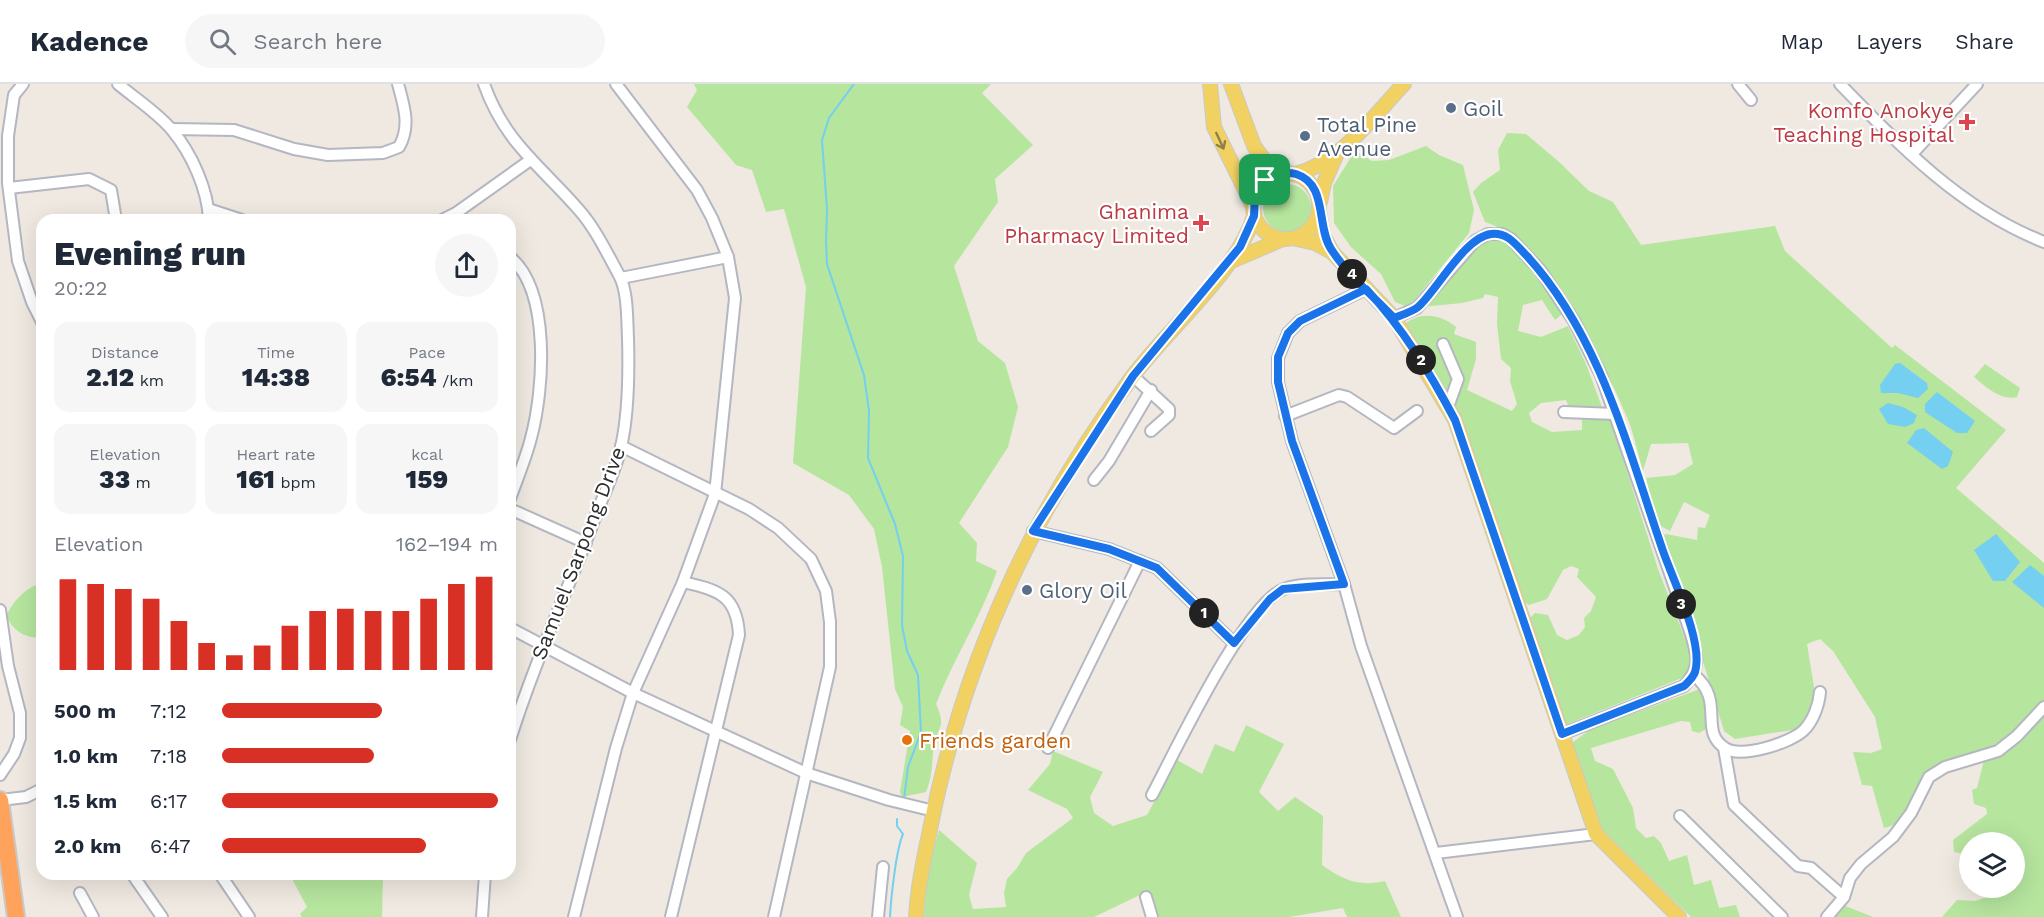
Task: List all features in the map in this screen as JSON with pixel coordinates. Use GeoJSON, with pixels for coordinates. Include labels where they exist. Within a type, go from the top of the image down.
{"type":"FeatureCollection","features":[{"type":"Feature","properties":{"kind":"highway"},"geometry":{"type":"LineString","coordinates":[[0,800],[6,886],[16,917]]}},
{"type":"Feature","properties":{"kind":"main road"},"geometry":{"type":"LineString","coordinates":[[1210,84],[1214,127],[1263,230],[1288,239],[1315,243],[1332,252]]}},
{"type":"Feature","properties":{"kind":"main road"},"geometry":{"type":"LineString","coordinates":[[1231,84],[1254,146],[1275,175]]}},
{"type":"Feature","properties":{"kind":"main road"},"geometry":{"type":"LineString","coordinates":[[916,917],[918,891],[943,770],[965,696],[992,619],[1033,531],[1133,376],[1228,265],[1245,240],[1261,184],[1275,175],[1306,171],[1337,153],[1404,84]]}},
{"type":"Feature","properties":{"kind":"main road"},"geometry":{"type":"LineString","coordinates":[[1228,265],[1251,251],[1288,239],[1312,227],[1324,183],[1337,153]]}},
{"type":"Feature","properties":{"kind":"main road"},"geometry":{"type":"LineString","coordinates":[[1295,174],[1314,187],[1323,235],[1332,252],[1394,318],[1455,420],[1596,834],[1679,917]]}},
{"type":"Feature","properties":{"kind":"street"},"geometry":{"type":"LineString","coordinates":[[10,84],[14,95],[7,153],[9,188],[18,261],[36,310]]}},
{"type":"Feature","properties":{"kind":"street"},"geometry":{"type":"LineString","coordinates":[[14,95],[23,84]]}},
{"type":"Feature","properties":{"kind":"street"},"geometry":{"type":"LineString","coordinates":[[118,84],[172,129],[190,158],[209,214]]}},
{"type":"Feature","properties":{"kind":"street"},"geometry":{"type":"LineString","coordinates":[[172,129],[234,130],[310,153],[382,153],[399,147],[406,133],[405,111],[398,84]]}},
{"type":"Feature","properties":{"kind":"street","name":"Samuel Sarpong Drive"},"geometry":{"type":"LineString","coordinates":[[484,84],[490,102],[509,136],[529,161],[579,210],[621,278],[627,322],[628,371],[621,447],[586,543],[544,643],[516,723]]}},
{"type":"Feature","properties":{"kind":"street"},"geometry":{"type":"LineString","coordinates":[[574,917],[616,748],[633,693],[683,582],[715,494],[735,298],[728,257],[712,218],[697,190],[616,84]]}},
{"type":"Feature","properties":{"kind":"street"},"geometry":{"type":"LineString","coordinates":[[1738,84],[1751,100]]}},
{"type":"Feature","properties":{"kind":"street"},"geometry":{"type":"LineString","coordinates":[[1840,84],[1864,111],[1956,194],[2001,222],[2044,243]]}},
{"type":"Feature","properties":{"kind":"street"},"geometry":{"type":"LineString","coordinates":[[1912,154],[1977,84]]}},
{"type":"Feature","properties":{"kind":"street"},"geometry":{"type":"LineString","coordinates":[[456,213],[529,161]]}},
{"type":"Feature","properties":{"kind":"street"},"geometry":{"type":"LineString","coordinates":[[9,188],[90,179],[111,190],[115,214]]}},
{"type":"Feature","properties":{"kind":"street"},"geometry":{"type":"LineString","coordinates":[[1394,318],[1417,309],[1475,241],[1488,234],[1502,234],[1511,239],[1540,270],[1574,321],[1601,375],[1690,631],[1696,652],[1694,675],[1684,686],[1562,734]]}},
{"type":"Feature","properties":{"kind":"street"},"geometry":{"type":"LineString","coordinates":[[621,278],[728,257]]}},
{"type":"Feature","properties":{"kind":"street"},"geometry":{"type":"LineString","coordinates":[[516,264],[527,277],[535,299],[540,333],[539,378],[531,437],[516,481]]}},
{"type":"Feature","properties":{"kind":"street"},"geometry":{"type":"LineString","coordinates":[[1366,289],[1300,321],[1288,333],[1278,357],[1278,382],[1285,416],[1344,584],[1361,646],[1393,731],[1408,785],[1436,854],[1457,917]]}},
{"type":"Feature","properties":{"kind":"street"},"geometry":{"type":"LineString","coordinates":[[1443,344],[1458,379],[1448,407]]}},
{"type":"Feature","properties":{"kind":"street"},"geometry":{"type":"LineString","coordinates":[[1133,376],[1151,390],[1169,409],[1169,415],[1151,431]]}},
{"type":"Feature","properties":{"kind":"street"},"geometry":{"type":"LineString","coordinates":[[1094,480],[1109,461],[1151,390]]}},
{"type":"Feature","properties":{"kind":"street"},"geometry":{"type":"LineString","coordinates":[[1285,416],[1339,395],[1347,397],[1394,428],[1417,411]]}},
{"type":"Feature","properties":{"kind":"street"},"geometry":{"type":"LineString","coordinates":[[1564,412],[1615,414]]}},
{"type":"Feature","properties":{"kind":"street"},"geometry":{"type":"LineString","coordinates":[[621,447],[749,509],[778,528],[811,559],[826,591],[830,622],[830,667],[774,917]]}},
{"type":"Feature","properties":{"kind":"street"},"geometry":{"type":"LineString","coordinates":[[516,512],[586,543]]}},
{"type":"Feature","properties":{"kind":"street"},"geometry":{"type":"LineString","coordinates":[[1033,531],[1109,549],[1157,568],[1234,643]]}},
{"type":"Feature","properties":{"kind":"street"},"geometry":{"type":"LineString","coordinates":[[1048,748],[1140,561]]}},
{"type":"Feature","properties":{"kind":"street"},"geometry":{"type":"LineString","coordinates":[[671,917],[739,635],[738,618],[733,605],[722,594],[711,588],[683,582]]}},
{"type":"Feature","properties":{"kind":"street"},"geometry":{"type":"LineString","coordinates":[[1152,795],[1234,643],[1270,599],[1283,589],[1344,584]]}},
{"type":"Feature","properties":{"kind":"street"},"geometry":{"type":"LineString","coordinates":[[0,610],[8,666],[20,713],[20,738],[14,754],[0,776]]}},
{"type":"Feature","properties":{"kind":"street"},"geometry":{"type":"LineString","coordinates":[[516,630],[633,693],[806,773],[889,800],[934,811]]}},
{"type":"Feature","properties":{"kind":"street"},"geometry":{"type":"LineString","coordinates":[[1694,675],[1707,685],[1713,707],[1710,725],[1724,748],[1734,805],[1798,866],[1811,868],[1844,897]]}},
{"type":"Feature","properties":{"kind":"street"},"geometry":{"type":"LineString","coordinates":[[1724,748],[1736,753],[1758,750],[1794,738],[1805,730],[1812,718],[1820,692]]}},
{"type":"Feature","properties":{"kind":"street"},"geometry":{"type":"LineString","coordinates":[[1827,917],[1844,897],[1850,878],[1861,864],[1893,837],[1911,813],[1929,777],[1945,767],[1998,751],[2018,736],[2044,707]]}},
{"type":"Feature","properties":{"kind":"street"},"geometry":{"type":"LineString","coordinates":[[0,800],[26,797],[36,792]]}},
{"type":"Feature","properties":{"kind":"street"},"geometry":{"type":"LineString","coordinates":[[1680,816],[1782,917]]}},
{"type":"Feature","properties":{"kind":"street"},"geometry":{"type":"LineString","coordinates":[[1436,854],[1596,834]]}},
{"type":"Feature","properties":{"kind":"street"},"geometry":{"type":"LineString","coordinates":[[878,917],[883,867]]}},
{"type":"Feature","properties":{"kind":"street"},"geometry":{"type":"LineString","coordinates":[[136,880],[162,917]]}},
{"type":"Feature","properties":{"kind":"street"},"geometry":{"type":"LineString","coordinates":[[224,880],[249,917]]}},
{"type":"Feature","properties":{"kind":"street"},"geometry":{"type":"LineString","coordinates":[[482,917],[485,880]]}},
{"type":"Feature","properties":{"kind":"street"},"geometry":{"type":"LineString","coordinates":[[80,893],[93,917]]}},
{"type":"Feature","properties":{"kind":"street"},"geometry":{"type":"LineString","coordinates":[[1146,897],[1152,917]]}},
{"type":"Feature","properties":{"kind":"green space"},"geometry":{"type":"Polygon","coordinates":[[[694,84],[991,84],[982,93],[1033,145],[995,179],[998,202],[954,266],[978,341],[1005,363],[1018,407],[1008,447],[959,523],[977,543],[976,561],[997,571],[936,704],[941,725],[934,745],[926,792],[902,797],[900,792],[910,731],[900,725],[903,707],[895,689],[882,567],[874,529],[849,495],[793,463],[806,287],[784,209],[766,212],[752,170],[736,165],[687,107],[697,90],[694,84]]]}},
{"type":"Feature","properties":{"kind":"green space"},"geometry":{"type":"Polygon","coordinates":[[[1507,133],[1526,134],[1589,191],[1613,202],[1641,245],[1775,226],[1785,251],[1892,348],[1895,345],[2006,430],[1956,488],[2044,563],[2044,700],[2003,742],[1980,755],[1941,766],[1929,772],[1919,785],[1905,812],[1892,825],[1884,828],[1872,786],[1862,785],[1853,752],[1871,753],[1882,749],[1875,717],[1833,651],[1820,639],[1807,644],[1816,699],[1798,729],[1735,739],[1724,731],[1680,585],[1661,537],[1666,534],[1697,540],[1698,527],[1705,528],[1710,515],[1684,502],[1670,531],[1657,524],[1646,478],[1675,475],[1693,464],[1688,443],[1651,444],[1643,471],[1631,428],[1619,399],[1589,339],[1570,308],[1529,252],[1507,233],[1485,222],[1473,192],[1481,183],[1500,170],[1498,150],[1507,133]]]}},
{"type":"Feature","properties":{"kind":"green space"},"geometry":{"type":"Polygon","coordinates":[[[1426,146],[1439,155],[1463,165],[1474,210],[1469,233],[1413,302],[1405,306],[1395,302],[1381,274],[1351,247],[1334,223],[1333,186],[1355,151],[1372,161],[1389,160],[1426,146]]]}},
{"type":"Feature","properties":{"kind":"green space"},"geometry":{"type":"Polygon","coordinates":[[[1282,184],[1292,184],[1307,194],[1311,208],[1310,217],[1301,228],[1292,232],[1282,232],[1267,222],[1263,213],[1263,203],[1273,188],[1282,184]]]}},
{"type":"Feature","properties":{"kind":"green space"},"geometry":{"type":"Polygon","coordinates":[[[1496,237],[1523,261],[1562,314],[1555,320],[1542,300],[1523,305],[1518,331],[1541,337],[1568,326],[1586,364],[1603,410],[1570,410],[1566,400],[1541,403],[1529,413],[1532,422],[1552,432],[1582,430],[1582,417],[1610,418],[1658,569],[1691,654],[1691,668],[1687,676],[1565,725],[1527,621],[1535,613],[1548,615],[1557,635],[1567,640],[1579,635],[1585,627],[1584,618],[1591,611],[1596,597],[1577,577],[1579,569],[1571,566],[1563,570],[1547,599],[1529,605],[1525,602],[1447,397],[1404,325],[1423,316],[1437,317],[1456,327],[1454,334],[1476,342],[1476,359],[1467,390],[1512,411],[1517,404],[1510,381],[1511,368],[1501,359],[1497,324],[1498,297],[1485,294],[1483,298],[1462,303],[1421,307],[1477,242],[1496,237]]]}},
{"type":"Feature","properties":{"kind":"green space"},"geometry":{"type":"Polygon","coordinates":[[[1985,364],[2020,388],[2017,397],[2000,395],[1974,377],[1985,364]]]}},
{"type":"Feature","properties":{"kind":"green space"},"geometry":{"type":"Polygon","coordinates":[[[36,586],[36,638],[16,630],[6,616],[12,605],[36,586]]]}},
{"type":"Feature","properties":{"kind":"green space"},"geometry":{"type":"Polygon","coordinates":[[[1700,689],[1707,707],[1708,728],[1699,733],[1692,731],[1690,722],[1681,721],[1591,748],[1595,761],[1613,769],[1633,808],[1636,828],[1646,838],[1654,836],[1661,843],[1669,861],[1687,855],[1694,885],[1711,880],[1719,908],[1736,905],[1740,917],[1691,917],[1600,827],[1572,743],[1591,729],[1700,689]]]}},
{"type":"Feature","properties":{"kind":"green space"},"geometry":{"type":"Polygon","coordinates":[[[2044,713],[2044,917],[1942,917],[1957,900],[2025,898],[2025,832],[1963,832],[1987,814],[1986,808],[1974,804],[1972,790],[1977,788],[1984,760],[2044,713]]]}},
{"type":"Feature","properties":{"kind":"green space"},"geometry":{"type":"Polygon","coordinates":[[[1246,725],[1284,744],[1259,792],[1278,811],[1295,797],[1323,816],[1322,865],[1337,875],[1359,883],[1385,881],[1401,917],[1347,917],[1343,908],[1289,917],[1149,917],[1142,894],[1094,917],[924,917],[928,866],[939,830],[977,863],[969,895],[973,909],[1006,907],[1004,893],[1007,879],[1026,853],[1073,818],[1067,809],[1028,790],[1050,764],[1053,751],[1103,772],[1090,797],[1094,813],[1113,826],[1147,815],[1177,760],[1202,774],[1215,744],[1234,752],[1246,725]]]}},
{"type":"Feature","properties":{"kind":"green space"},"geometry":{"type":"Polygon","coordinates":[[[1959,835],[1959,853],[1954,852],[1953,840],[1959,835]]]}},
{"type":"Feature","properties":{"kind":"green space"},"geometry":{"type":"Polygon","coordinates":[[[293,880],[383,880],[382,917],[302,917],[300,914],[307,907],[293,880]]]}},
{"type":"Feature","properties":{"kind":"green space"},"geometry":{"type":"Polygon","coordinates":[[[1843,905],[1873,917],[1833,917],[1843,905]]]}},
{"type":"Feature","properties":{"kind":"water"},"geometry":{"type":"Polygon","coordinates":[[[1900,363],[1927,383],[1928,389],[1918,398],[1898,393],[1881,393],[1880,385],[1895,364],[1900,363]]]}},
{"type":"Feature","properties":{"kind":"water"},"geometry":{"type":"Polygon","coordinates":[[[1937,392],[1975,421],[1967,433],[1957,433],[1925,412],[1925,404],[1937,392]]]}},
{"type":"Feature","properties":{"kind":"water"},"geometry":{"type":"Polygon","coordinates":[[[1888,403],[1903,407],[1917,415],[1914,423],[1905,427],[1888,424],[1879,409],[1888,403]]]}},
{"type":"Feature","properties":{"kind":"water"},"geometry":{"type":"Polygon","coordinates":[[[1924,428],[1953,452],[1948,466],[1942,469],[1907,443],[1916,430],[1924,428]]]}},
{"type":"Feature","properties":{"kind":"water"},"geometry":{"type":"Polygon","coordinates":[[[1996,534],[2020,562],[2005,581],[1993,581],[1974,550],[1996,534]]]}},
{"type":"Feature","properties":{"kind":"water"},"geometry":{"type":"Polygon","coordinates":[[[2030,565],[2044,576],[2044,608],[2012,582],[2030,565]]]}},
{"type":"Feature","properties":{"kind":"waterway"},"geometry":{"type":"LineString","coordinates":[[854,84],[829,118],[822,140],[827,209],[827,264],[864,375],[869,411],[868,458],[895,524],[903,556],[902,625],[907,651],[918,675],[921,732],[908,767],[904,799]]}},
{"type":"Feature","properties":{"kind":"waterway"},"geometry":{"type":"LineString","coordinates":[[890,917],[896,862],[903,834],[897,826],[897,819]]}},
{"type":"Feature","properties":{"kind":"place","name":"Goil"},"geometry":{"type":"Point","coordinates":[1451,108]}},
{"type":"Feature","properties":{"kind":"place","name":"Komfo Anokye Teaching Hospital"},"geometry":{"type":"Point","coordinates":[1967,122]}},
{"type":"Feature","properties":{"kind":"place","name":"Total Pine Avenue"},"geometry":{"type":"Point","coordinates":[1305,136]}},
{"type":"Feature","properties":{"kind":"place","name":"Ghanima Pharmacy Limited"},"geometry":{"type":"Point","coordinates":[1201,223]}},
{"type":"Feature","properties":{"kind":"place","name":"Glory Oil"},"geometry":{"type":"Point","coordinates":[1027,590]}},
{"type":"Feature","properties":{"kind":"place","name":"Friends garden"},"geometry":{"type":"Point","coordinates":[907,740]}},
{"type":"Feature","properties":{"kind":"route"},"geometry":{"type":"LineString","coordinates":[[1265,180],[1255,194],[1254,216],[1249,232],[1240,247],[1228,265],[1133,376],[1067,474],[1033,531],[1109,549],[1157,568],[1234,643],[1270,599],[1283,589],[1344,584],[1292,441],[1278,382],[1278,357],[1288,333],[1300,321],[1366,289],[1394,318],[1455,420],[1562,734],[1684,686],[1694,675],[1697,664],[1696,652],[1666,560],[1601,375],[1574,321],[1540,270],[1511,239],[1502,234],[1488,234],[1475,241],[1417,309],[1394,318],[1332,252],[1325,240],[1317,192],[1314,187],[1301,176],[1290,173],[1275,175],[1265,180]]}}]}
